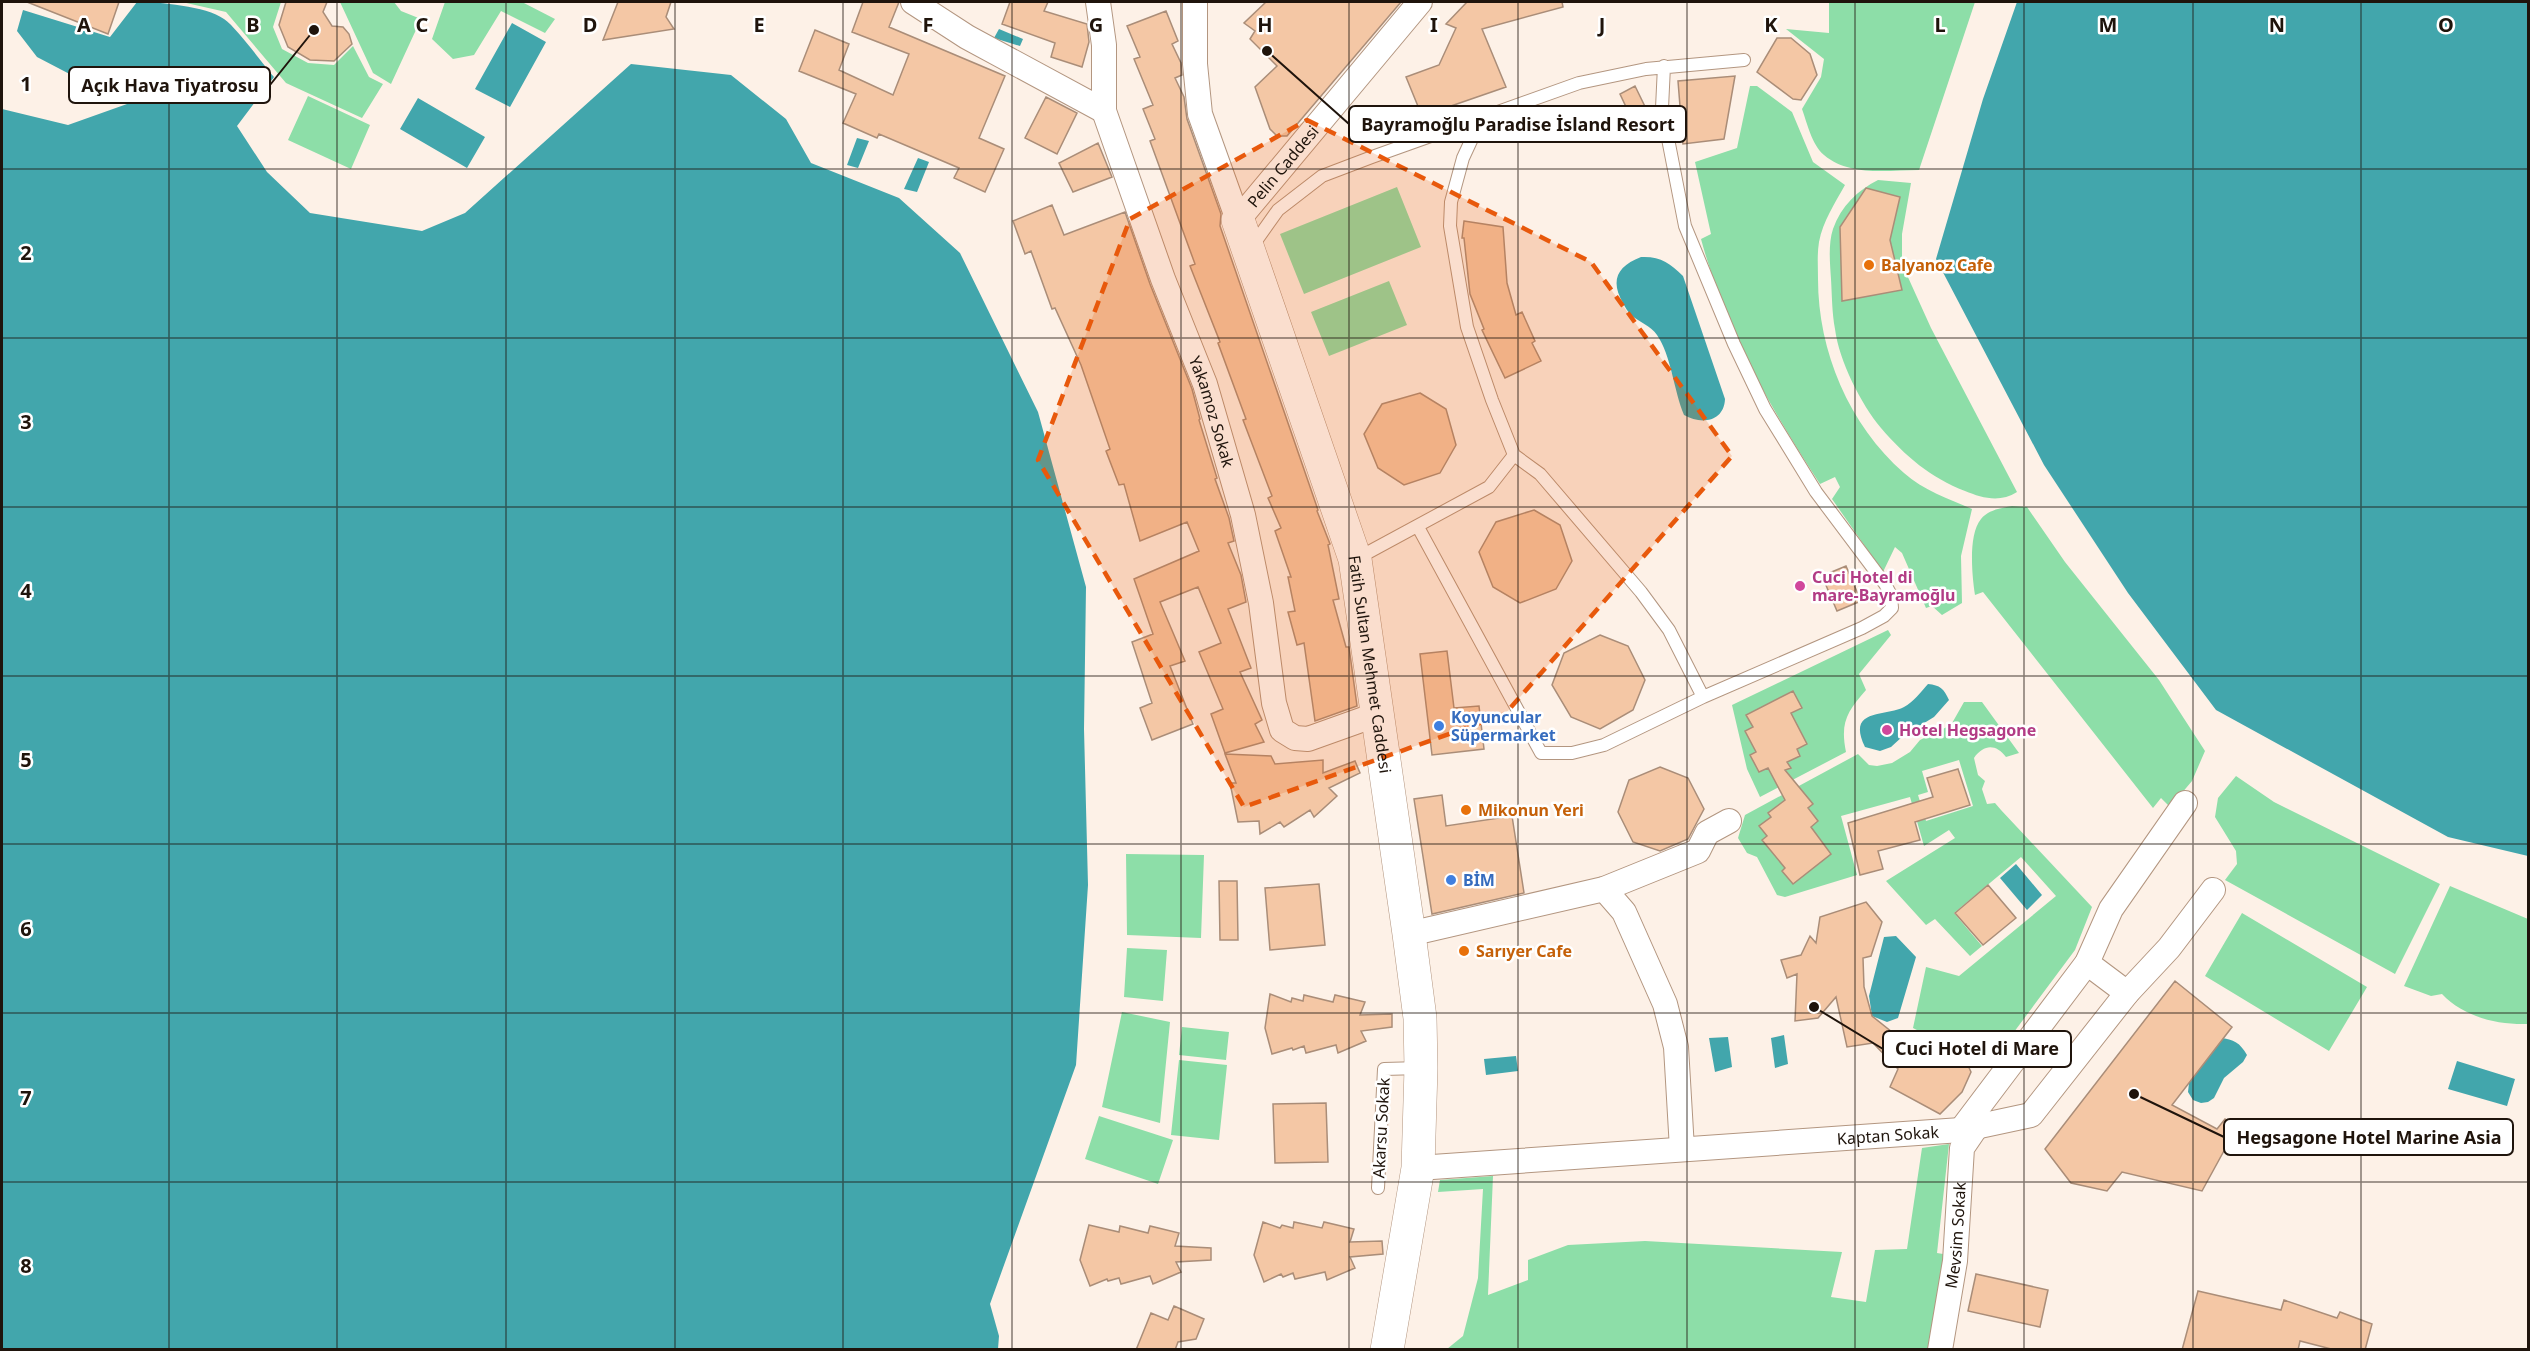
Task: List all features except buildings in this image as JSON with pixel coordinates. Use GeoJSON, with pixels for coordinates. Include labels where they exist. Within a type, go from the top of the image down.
{"type":"FeatureCollection","features":[{"type":"Feature","properties":{"kind":"street"},"geometry":{"type":"LineString","coordinates":[[914,2],[967,37],[1104,111]]}},
{"type":"Feature","properties":{"kind":"street","name":"Yakamoz Sokak"},"geometry":{"type":"LineString","coordinates":[[1098,2],[1104,45],[1104,111],[1163,279],[1205,384],[1237,493],[1261,603],[1274,704],[1282,730],[1295,738],[1308,739],[1378,714]]}},
{"type":"Feature","properties":{"kind":"street","name":"Fatih Sultan Mehmet Caddesi"},"geometry":{"type":"LineString","coordinates":[[1195,2],[1195,64],[1200,114],[1355,559],[1378,714],[1420,1018],[1421,1068],[1418,1168],[1387,1350]]}},
{"type":"Feature","properties":{"kind":"street","name":"Pelin Caddesi"},"geometry":{"type":"LineString","coordinates":[[1238,220],[1420,2]]}},
{"type":"Feature","properties":{"kind":"street","name":"Kaptan Sokak"},"geometry":{"type":"LineString","coordinates":[[1418,1168],[1969,1128],[2087,963],[2111,909],[2185,803]]}},
{"type":"Feature","properties":{"kind":"street"},"geometry":{"type":"LineString","coordinates":[[1409,934],[1604,889],[1698,851],[1707,833],[1729,821]]}},
{"type":"Feature","properties":{"kind":"street"},"geometry":{"type":"LineString","coordinates":[[1604,889],[1624,912],[1665,1004],[1676,1047],[1682,1149]]}},
{"type":"Feature","properties":{"kind":"street"},"geometry":{"type":"LineString","coordinates":[[1969,1128],[2031,1115],[2127,993],[2169,948],[2213,890]]}},
{"type":"Feature","properties":{"kind":"street"},"geometry":{"type":"LineString","coordinates":[[2087,963],[2127,993]]}},
{"type":"Feature","properties":{"kind":"street","name":"Mevsim Sokak"},"geometry":{"type":"LineString","coordinates":[[1940,1350],[1955,1261],[1962,1148],[1969,1128]]}},
{"type":"Feature","properties":{"kind":"lane"},"geometry":{"type":"LineString","coordinates":[[1249,252],[1278,210],[1322,176],[1579,83],[1664,66],[1744,60]]}},
{"type":"Feature","properties":{"kind":"lane"},"geometry":{"type":"LineString","coordinates":[[1418,526],[1541,753],[1572,753],[1604,745],[1703,697],[1862,628],[1884,616],[1892,608],[1891,596],[1880,576],[1816,492],[1765,409],[1734,344],[1685,226],[1662,108],[1664,66]]}},
{"type":"Feature","properties":{"kind":"lane"},"geometry":{"type":"LineString","coordinates":[[1482,117],[1463,158],[1451,202],[1449,226],[1467,327],[1514,455],[1540,474],[1641,592],[1669,630],[1703,697]]}},
{"type":"Feature","properties":{"kind":"lane"},"geometry":{"type":"LineString","coordinates":[[1355,559],[1489,488],[1514,455]]}},
{"type":"Feature","properties":{"kind":"lane","name":"Akarsu Sokak"},"geometry":{"type":"LineString","coordinates":[[1378,1188],[1384,1069],[1421,1068]]}},
{"type":"Feature","properties":{"kind":"highlighted area"},"geometry":{"type":"Polygon","coordinates":[[[1307,120],[1591,262],[1732,456],[1505,714],[1244,807],[1038,460],[1130,219],[1307,120]]]}},
{"type":"Feature","properties":{"kind":"green space"},"geometry":{"type":"Polygon","coordinates":[[[182,2],[281,2],[273,27],[282,49],[308,63],[334,65],[353,46],[369,77],[383,84],[362,118],[286,83],[226,12],[182,2]]]}},
{"type":"Feature","properties":{"kind":"green space"},"geometry":{"type":"Polygon","coordinates":[[[340,2],[394,2],[401,11],[421,19],[391,84],[373,73],[340,2]]]}},
{"type":"Feature","properties":{"kind":"green space"},"geometry":{"type":"Polygon","coordinates":[[[445,2],[522,2],[555,19],[545,33],[501,11],[474,55],[453,59],[432,39],[445,2]]]}},
{"type":"Feature","properties":{"kind":"green space"},"geometry":{"type":"Polygon","coordinates":[[[1829,2],[1975,2],[1919,170],[1870,171],[1845,167],[1824,155],[1813,140],[1802,109],[1821,77],[1824,59],[1786,29],[1829,33],[1829,2]]]}},
{"type":"Feature","properties":{"kind":"green space"},"geometry":{"type":"Polygon","coordinates":[[[1750,86],[1757,86],[1792,112],[1813,162],[1845,185],[1823,227],[1818,251],[1818,279],[1819,306],[1824,333],[1840,385],[1853,410],[1867,433],[1911,479],[1945,498],[1972,509],[1961,556],[1962,603],[1942,615],[1932,606],[1926,608],[1902,553],[1895,547],[1883,572],[1832,499],[1840,487],[1835,477],[1820,484],[1767,397],[1751,366],[1736,336],[1711,272],[1701,239],[1711,234],[1695,162],[1737,148],[1750,86]]]}},
{"type":"Feature","properties":{"kind":"green space"},"geometry":{"type":"Polygon","coordinates":[[[308,96],[370,125],[351,169],[288,140],[308,96]]]}},
{"type":"Feature","properties":{"kind":"green space"},"geometry":{"type":"Polygon","coordinates":[[[1878,180],[1911,183],[1902,234],[1902,264],[1931,328],[2017,492],[2011,495],[1998,498],[1978,496],[1941,480],[1919,465],[1899,448],[1873,418],[1846,368],[1837,341],[1833,317],[1831,235],[1845,206],[1857,194],[1878,180]]]}},
{"type":"Feature","properties":{"kind":"green space"},"geometry":{"type":"Polygon","coordinates":[[[1397,187],[1421,247],[1304,294],[1280,234],[1397,187]]]}},
{"type":"Feature","properties":{"kind":"green space"},"geometry":{"type":"Polygon","coordinates":[[[1389,281],[1407,325],[1329,356],[1311,312],[1389,281]]]}},
{"type":"Feature","properties":{"kind":"green space"},"geometry":{"type":"Polygon","coordinates":[[[2012,506],[2027,507],[2065,562],[2159,680],[2205,751],[2192,781],[2170,807],[2161,798],[2153,808],[1983,592],[1975,595],[1972,556],[1977,526],[1987,513],[2012,506]]]}},
{"type":"Feature","properties":{"kind":"green space"},"geometry":{"type":"Polygon","coordinates":[[[1888,630],[1891,635],[1859,674],[1866,690],[1847,718],[1844,733],[1846,752],[1760,797],[1747,769],[1732,705],[1888,630]]]}},
{"type":"Feature","properties":{"kind":"green space"},"geometry":{"type":"Polygon","coordinates":[[[1964,702],[1982,702],[2019,753],[2006,757],[1990,747],[1982,750],[1974,758],[1978,775],[1985,781],[1982,789],[1987,804],[1995,803],[2092,907],[2075,950],[1988,1067],[1913,1028],[1926,967],[1959,976],[2056,896],[2021,857],[1954,913],[1982,946],[1970,956],[1935,919],[1926,925],[1886,881],[1955,838],[1949,830],[1924,846],[1910,797],[1841,816],[1857,875],[1785,897],[1777,895],[1757,857],[1747,853],[1738,838],[1745,815],[1858,754],[1869,765],[1892,763],[1910,752],[1920,740],[1951,725],[1964,702]],[[1959,760],[1922,771],[1928,792],[1918,795],[1926,821],[1973,806],[1959,760]]]}},
{"type":"Feature","properties":{"kind":"green space"},"geometry":{"type":"Polygon","coordinates":[[[2236,776],[2274,802],[2440,884],[2395,974],[2225,880],[2237,864],[2236,851],[2215,817],[2218,798],[2236,776]]]}},
{"type":"Feature","properties":{"kind":"green space"},"geometry":{"type":"Polygon","coordinates":[[[1126,854],[1204,855],[1201,938],[1127,935],[1126,854]]]}},
{"type":"Feature","properties":{"kind":"green space"},"geometry":{"type":"Polygon","coordinates":[[[2450,886],[2528,919],[2528,1024],[2505,1023],[2482,1018],[2460,1009],[2442,994],[2431,996],[2404,986],[2450,886]]]}},
{"type":"Feature","properties":{"kind":"green space"},"geometry":{"type":"Polygon","coordinates":[[[2242,913],[2367,987],[2329,1051],[2205,976],[2242,913]]]}},
{"type":"Feature","properties":{"kind":"green space"},"geometry":{"type":"Polygon","coordinates":[[[1127,948],[1167,950],[1163,1001],[1124,997],[1127,948]]]}},
{"type":"Feature","properties":{"kind":"green space"},"geometry":{"type":"Polygon","coordinates":[[[1122,1012],[1170,1022],[1160,1123],[1102,1107],[1122,1012]]]}},
{"type":"Feature","properties":{"kind":"green space"},"geometry":{"type":"Polygon","coordinates":[[[1182,1027],[1229,1032],[1226,1060],[1179,1055],[1182,1027]]]}},
{"type":"Feature","properties":{"kind":"green space"},"geometry":{"type":"Polygon","coordinates":[[[1179,1060],[1227,1065],[1219,1140],[1171,1135],[1179,1060]]]}},
{"type":"Feature","properties":{"kind":"green space"},"geometry":{"type":"Polygon","coordinates":[[[1099,1116],[1173,1140],[1158,1184],[1085,1159],[1099,1116]]]}},
{"type":"Feature","properties":{"kind":"green space"},"geometry":{"type":"Polygon","coordinates":[[[1949,1144],[1937,1253],[1949,1255],[1930,1349],[1447,1349],[1463,1336],[1478,1278],[1483,1189],[1438,1192],[1440,1180],[1493,1176],[1488,1295],[1528,1280],[1528,1260],[1568,1245],[1645,1241],[1842,1252],[1831,1297],[1866,1302],[1875,1250],[1907,1249],[1922,1148],[1949,1144]]]}},
{"type":"Feature","properties":{"kind":"water"},"geometry":{"type":"Polygon","coordinates":[[[137,2],[182,6],[206,11],[224,19],[249,46],[274,77],[237,126],[267,172],[310,213],[422,231],[465,213],[631,64],[731,75],[786,119],[811,163],[899,198],[960,253],[1038,412],[1086,587],[1084,729],[1088,885],[1076,1065],[990,1304],[999,1336],[998,1349],[2,1349],[2,109],[68,125],[127,104],[37,57],[17,31],[23,10],[110,37],[137,2]]]}},
{"type":"Feature","properties":{"kind":"water"},"geometry":{"type":"Polygon","coordinates":[[[2017,2],[2528,2],[2528,856],[2448,837],[2216,710],[2128,593],[2044,465],[1936,259],[1983,99],[2017,2]]]}},
{"type":"Feature","properties":{"kind":"water"},"geometry":{"type":"Polygon","coordinates":[[[512,23],[546,42],[510,107],[475,89],[512,23]]]}},
{"type":"Feature","properties":{"kind":"water"},"geometry":{"type":"Polygon","coordinates":[[[999,29],[1023,39],[1020,46],[994,38],[999,29]]]}},
{"type":"Feature","properties":{"kind":"water"},"geometry":{"type":"Polygon","coordinates":[[[418,98],[485,137],[467,168],[400,129],[418,98]]]}},
{"type":"Feature","properties":{"kind":"water"},"geometry":{"type":"Polygon","coordinates":[[[857,138],[869,141],[858,168],[847,165],[857,138]]]}},
{"type":"Feature","properties":{"kind":"water"},"geometry":{"type":"Polygon","coordinates":[[[918,158],[929,162],[917,192],[904,189],[918,158]]]}},
{"type":"Feature","properties":{"kind":"water"},"geometry":{"type":"Polygon","coordinates":[[[1641,257],[1664,261],[1683,276],[1725,399],[1721,413],[1716,417],[1697,420],[1684,415],[1662,343],[1652,329],[1630,314],[1619,295],[1618,275],[1626,265],[1641,257]]]}},
{"type":"Feature","properties":{"kind":"water"},"geometry":{"type":"Polygon","coordinates":[[[1928,684],[1941,688],[1949,700],[1934,717],[1903,736],[1891,747],[1880,751],[1865,747],[1860,734],[1860,726],[1864,720],[1870,716],[1904,707],[1914,700],[1928,684]]]}},
{"type":"Feature","properties":{"kind":"water"},"geometry":{"type":"Polygon","coordinates":[[[2016,864],[2042,895],[2027,910],[2000,878],[2016,864]]]}},
{"type":"Feature","properties":{"kind":"water"},"geometry":{"type":"Polygon","coordinates":[[[1896,936],[1916,957],[1898,1018],[1887,1022],[1872,1016],[1869,996],[1884,937],[1896,936]]]}},
{"type":"Feature","properties":{"kind":"water"},"geometry":{"type":"Polygon","coordinates":[[[1784,1035],[1788,1064],[1775,1068],[1771,1038],[1784,1035]]]}},
{"type":"Feature","properties":{"kind":"water"},"geometry":{"type":"Polygon","coordinates":[[[1728,1037],[1732,1067],[1715,1072],[1709,1038],[1728,1037]]]}},
{"type":"Feature","properties":{"kind":"water"},"geometry":{"type":"Polygon","coordinates":[[[2220,1038],[2236,1042],[2247,1055],[2243,1062],[2224,1078],[2214,1098],[2201,1103],[2193,1100],[2188,1092],[2189,1083],[2220,1038]]]}},
{"type":"Feature","properties":{"kind":"water"},"geometry":{"type":"Polygon","coordinates":[[[1516,1056],[1518,1071],[1486,1075],[1484,1059],[1516,1056]]]}},
{"type":"Feature","properties":{"kind":"water"},"geometry":{"type":"Polygon","coordinates":[[[2457,1061],[2515,1079],[2507,1106],[2448,1089],[2457,1061]]]}},
{"type":"Feature","properties":{"kind":"place","name":"Açık Hava Tiyatrosu"},"geometry":{"type":"Point","coordinates":[314,30]}},
{"type":"Feature","properties":{"kind":"place","name":"Bayramoğlu Paradise İsland Resort"},"geometry":{"type":"Point","coordinates":[1267,51]}},
{"type":"Feature","properties":{"kind":"place","name":"Balyanoz Cafe"},"geometry":{"type":"Point","coordinates":[1869,265]}},
{"type":"Feature","properties":{"kind":"place","name":"Cuci Hotel di mare-Bayramoğlu"},"geometry":{"type":"Point","coordinates":[1800,586]}},
{"type":"Feature","properties":{"kind":"place","name":"Koyuncular Süpermarket"},"geometry":{"type":"Point","coordinates":[1439,726]}},
{"type":"Feature","properties":{"kind":"place","name":"Hotel Hegsagone"},"geometry":{"type":"Point","coordinates":[1887,730]}},
{"type":"Feature","properties":{"kind":"place","name":"Mikonun Yeri"},"geometry":{"type":"Point","coordinates":[1466,810]}},
{"type":"Feature","properties":{"kind":"place","name":"BİM"},"geometry":{"type":"Point","coordinates":[1451,880]}},
{"type":"Feature","properties":{"kind":"place","name":"Sarıyer Cafe"},"geometry":{"type":"Point","coordinates":[1464,951]}},
{"type":"Feature","properties":{"kind":"place","name":"Cuci Hotel di Mare"},"geometry":{"type":"Point","coordinates":[1814,1007]}},
{"type":"Feature","properties":{"kind":"place","name":"Hegsagone Hotel Marine Asia"},"geometry":{"type":"Point","coordinates":[2134,1094]}}]}
